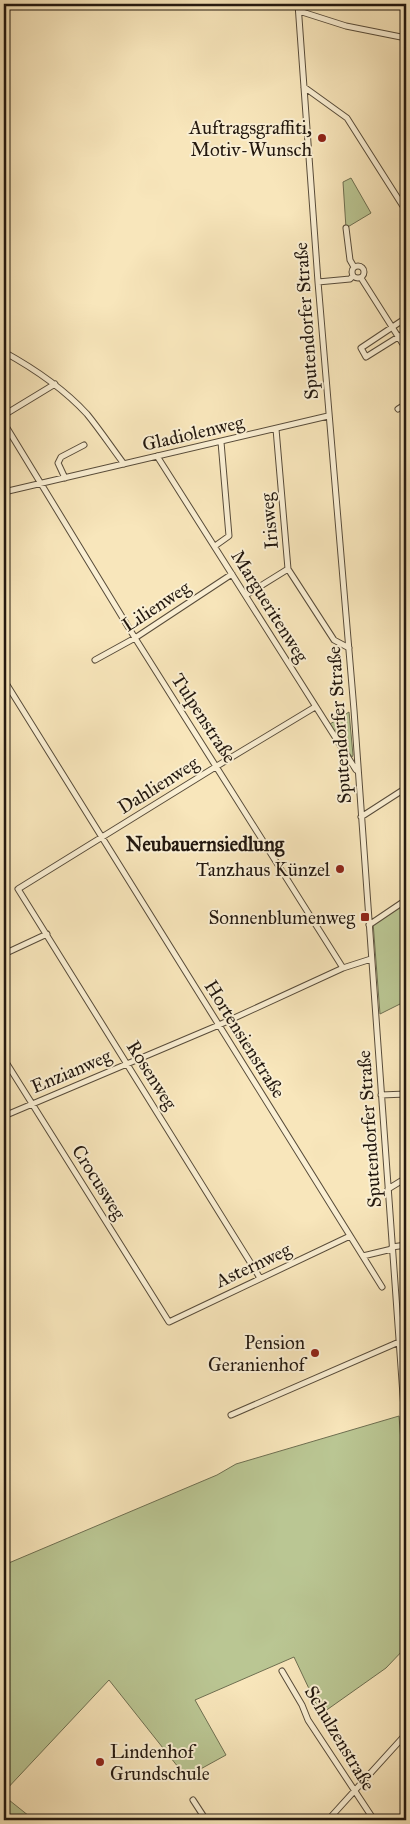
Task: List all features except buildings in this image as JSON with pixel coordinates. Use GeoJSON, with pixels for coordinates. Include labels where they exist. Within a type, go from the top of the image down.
{"type":"FeatureCollection","features":[{"type":"Feature","properties":{"kind":"street","name":"Sputendorfer Straße"},"geometry":{"type":"LineString","coordinates":[[298,4],[328,416],[349,648],[406,1437]]}},
{"type":"Feature","properties":{"kind":"street"},"geometry":{"type":"LineString","coordinates":[[298,11],[346,26],[406,38]]}},
{"type":"Feature","properties":{"kind":"street"},"geometry":{"type":"LineString","coordinates":[[304,87],[347,118],[406,211]]}},
{"type":"Feature","properties":{"kind":"street"},"geometry":{"type":"LineString","coordinates":[[346,228],[350,260],[354,267],[353,276]]}},
{"type":"Feature","properties":{"kind":"street"},"geometry":{"type":"LineString","coordinates":[[354,267],[358,266],[364,270],[361,278]]}},
{"type":"Feature","properties":{"kind":"street"},"geometry":{"type":"LineString","coordinates":[[318,282],[350,279],[353,276],[361,278],[406,349]]}},
{"type":"Feature","properties":{"kind":"street"},"geometry":{"type":"LineString","coordinates":[[406,318],[361,348],[366,357],[406,332]]}},
{"type":"Feature","properties":{"kind":"street"},"geometry":{"type":"LineString","coordinates":[[4,352],[26,364],[55,384],[87,414],[124,464]]}},
{"type":"Feature","properties":{"kind":"street"},"geometry":{"type":"LineString","coordinates":[[4,415],[55,384]]}},
{"type":"Feature","properties":{"kind":"street"},"geometry":{"type":"LineString","coordinates":[[398,409],[406,404]]}},
{"type":"Feature","properties":{"kind":"street","name":"Gladiolenweg"},"geometry":{"type":"LineString","coordinates":[[4,492],[328,416]]}},
{"type":"Feature","properties":{"kind":"street","name":"Tulpenstraße"},"geometry":{"type":"LineString","coordinates":[[4,423],[6,431],[135,638],[344,968]]}},
{"type":"Feature","properties":{"kind":"street","name":"Irisweg"},"geometry":{"type":"LineString","coordinates":[[276,429],[288,569],[334,640],[349,648]]}},
{"type":"Feature","properties":{"kind":"street"},"geometry":{"type":"LineString","coordinates":[[215,546],[229,536],[221,442]]}},
{"type":"Feature","properties":{"kind":"street"},"geometry":{"type":"LineString","coordinates":[[65,478],[58,463],[61,457],[84,445]]}},
{"type":"Feature","properties":{"kind":"street","name":"Margueritenweg"},"geometry":{"type":"LineString","coordinates":[[157,456],[357,772]]}},
{"type":"Feature","properties":{"kind":"street"},"geometry":{"type":"LineString","coordinates":[[246,595],[288,569]]}},
{"type":"Feature","properties":{"kind":"street","name":"Lilienweg"},"geometry":{"type":"LineString","coordinates":[[94,660],[135,638],[232,574]]}},
{"type":"Feature","properties":{"kind":"street","name":"Hortensienstraße"},"geometry":{"type":"LineString","coordinates":[[4,680],[382,1288]]}},
{"type":"Feature","properties":{"kind":"street","name":"Dahlienweg"},"geometry":{"type":"LineString","coordinates":[[18,889],[315,707]]}},
{"type":"Feature","properties":{"kind":"street"},"geometry":{"type":"LineString","coordinates":[[361,818],[406,788]]}},
{"type":"Feature","properties":{"kind":"street","name":"Rosenweg"},"geometry":{"type":"LineString","coordinates":[[18,889],[260,1278]]}},
{"type":"Feature","properties":{"kind":"street"},"geometry":{"type":"LineString","coordinates":[[369,925],[406,900]]}},
{"type":"Feature","properties":{"kind":"street"},"geometry":{"type":"LineString","coordinates":[[4,954],[47,934]]}},
{"type":"Feature","properties":{"kind":"street","name":"Enzianweg"},"geometry":{"type":"LineString","coordinates":[[4,1116],[219,1025],[344,968],[371,959]]}},
{"type":"Feature","properties":{"kind":"street","name":"Crocusweg"},"geometry":{"type":"LineString","coordinates":[[4,1059],[169,1322]]}},
{"type":"Feature","properties":{"kind":"street"},"geometry":{"type":"LineString","coordinates":[[382,1095],[406,1094]]}},
{"type":"Feature","properties":{"kind":"street"},"geometry":{"type":"LineString","coordinates":[[388,1188],[406,1178]]}},
{"type":"Feature","properties":{"kind":"street","name":"Asternweg"},"geometry":{"type":"LineString","coordinates":[[169,1322],[350,1236]]}},
{"type":"Feature","properties":{"kind":"street"},"geometry":{"type":"LineString","coordinates":[[363,1256],[406,1245]]}},
{"type":"Feature","properties":{"kind":"street"},"geometry":{"type":"LineString","coordinates":[[231,1415],[399,1339],[406,1331]]}},
{"type":"Feature","properties":{"kind":"street","name":"Schulzenstraße"},"geometry":{"type":"LineString","coordinates":[[282,1671],[302,1705],[308,1720],[374,1820]]}},
{"type":"Feature","properties":{"kind":"street"},"geometry":{"type":"LineString","coordinates":[[328,1820],[406,1734]]}},
{"type":"Feature","properties":{"kind":"street"},"geometry":{"type":"LineString","coordinates":[[193,1800],[206,1820]]}},
{"type":"Feature","properties":{"kind":"green space"},"geometry":{"type":"Polygon","coordinates":[[[351,178],[371,213],[346,228],[343,182],[351,178]]]}},
{"type":"Feature","properties":{"kind":"green space"},"geometry":{"type":"Polygon","coordinates":[[[349,712],[353,755],[352,757],[330,724],[349,712]]]}},
{"type":"Feature","properties":{"kind":"green space"},"geometry":{"type":"Polygon","coordinates":[[[406,900],[406,1001],[380,1014],[373,922],[406,900]]]}},
{"type":"Feature","properties":{"kind":"green space"},"geometry":{"type":"Polygon","coordinates":[[[399,1416],[406,1506],[406,1647],[386,1668],[321,1714],[294,1657],[195,1700],[226,1755],[186,1777],[109,1680],[4,1792],[4,1565],[217,1475],[236,1464],[399,1416]]]}},
{"type":"Feature","properties":{"kind":"green space"},"geometry":{"type":"Polygon","coordinates":[[[4,1796],[34,1820],[4,1820],[4,1796]]]}},
{"type":"Feature","properties":{"kind":"place","name":"Auftragsgraffiti, Motiv-Wunsch"},"geometry":{"type":"Point","coordinates":[322,138]}},
{"type":"Feature","properties":{"kind":"place","name":"Tanzhaus Künzel"},"geometry":{"type":"Point","coordinates":[340,869]}},
{"type":"Feature","properties":{"kind":"place","name":"Sonnenblumenweg"},"geometry":{"type":"Point","coordinates":[365,917]}},
{"type":"Feature","properties":{"kind":"place","name":"Pension Geranienhof"},"geometry":{"type":"Point","coordinates":[315,1353]}},
{"type":"Feature","properties":{"kind":"place","name":"Lindenhof Grundschule"},"geometry":{"type":"Point","coordinates":[100,1762]}},
{"type":"Feature","properties":{"kind":"district","name":"Neubauernsiedlung"},"geometry":{"type":"Point","coordinates":[205,844]}}]}
